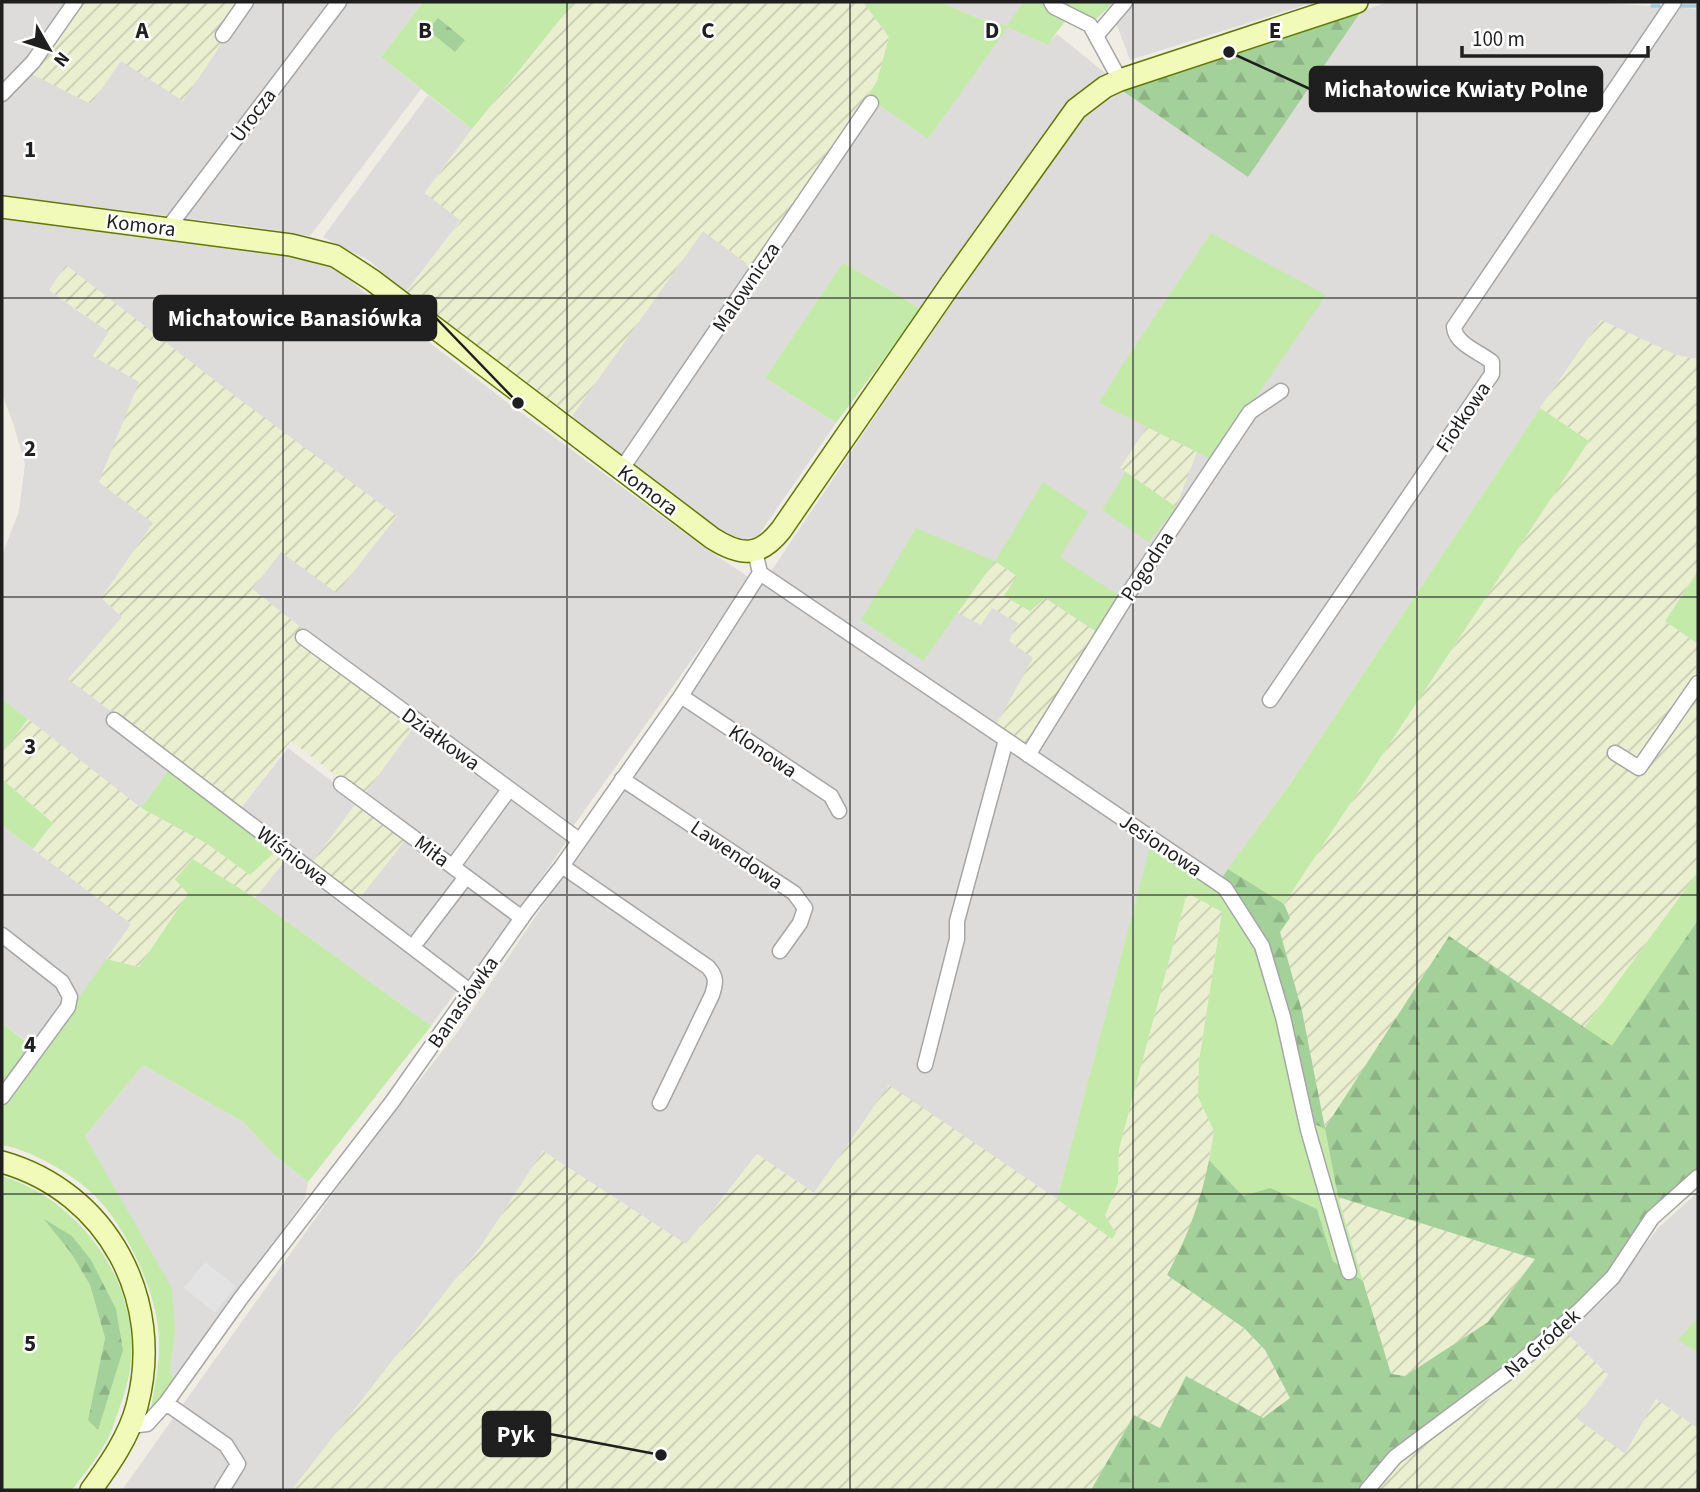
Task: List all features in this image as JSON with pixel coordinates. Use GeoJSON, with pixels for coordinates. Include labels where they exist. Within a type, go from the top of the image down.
{"type":"FeatureCollection","features":[{"type":"Feature","properties":{"kind":"street"},"geometry":{"type":"LineString","coordinates":[[2,94],[33,62],[75,2]]}},
{"type":"Feature","properties":{"kind":"street"},"geometry":{"type":"LineString","coordinates":[[223,35],[246,2]]}},
{"type":"Feature","properties":{"kind":"street","name":"Urocza"},"geometry":{"type":"LineString","coordinates":[[168,228],[339,2]]}},
{"type":"Feature","properties":{"kind":"street"},"geometry":{"type":"LineString","coordinates":[[1051,2],[1054,7],[1090,24],[1120,80]]}},
{"type":"Feature","properties":{"kind":"street"},"geometry":{"type":"LineString","coordinates":[[1096,36],[1125,2]]}},
{"type":"Feature","properties":{"kind":"street"},"geometry":{"type":"LineString","coordinates":[[760,573],[755,551],[768,544],[781,530],[1072,114],[1090,97],[1120,80],[1318,8],[1357,2]]}},
{"type":"Feature","properties":{"kind":"street","name":"Fiołkowa"},"geometry":{"type":"LineString","coordinates":[[1270,700],[1492,374],[1492,362],[1459,339],[1454,327],[1674,2]]}},
{"type":"Feature","properties":{"kind":"street","name":"Malownicza"},"geometry":{"type":"LineString","coordinates":[[621,470],[872,103]]}},
{"type":"Feature","properties":{"kind":"street","name":"Komora"},"geometry":{"type":"LineString","coordinates":[[2,207],[291,245],[323,252],[345,262],[727,548],[755,551]]}},
{"type":"Feature","properties":{"kind":"street","name":"Pogodna"},"geometry":{"type":"LineString","coordinates":[[1028,755],[1130,591],[1250,412],[1282,391]]}},
{"type":"Feature","properties":{"kind":"street","name":"Jesionowa"},"geometry":{"type":"LineString","coordinates":[[760,573],[1225,888],[1262,946],[1283,1017],[1308,1129],[1349,1272]]}},
{"type":"Feature","properties":{"kind":"street","name":"Banasiówka"},"geometry":{"type":"LineString","coordinates":[[130,1426],[147,1424],[166,1403],[241,1298],[392,1102],[681,696],[760,573]]}},
{"type":"Feature","properties":{"kind":"street","name":"Działkowa"},"geometry":{"type":"LineString","coordinates":[[303,637],[579,840]]}},
{"type":"Feature","properties":{"kind":"street"},"geometry":{"type":"LineString","coordinates":[[1615,753],[1639,768],[1698,682]]}},
{"type":"Feature","properties":{"kind":"street","name":"Klonowa"},"geometry":{"type":"LineString","coordinates":[[681,696],[831,796],[839,811]]}},
{"type":"Feature","properties":{"kind":"street","name":"Wiśniowa"},"geometry":{"type":"LineString","coordinates":[[114,720],[471,992]]}},
{"type":"Feature","properties":{"kind":"street"},"geometry":{"type":"LineString","coordinates":[[925,1065],[957,939],[957,921],[1006,740]]}},
{"type":"Feature","properties":{"kind":"street","name":"Lawendowa"},"geometry":{"type":"LineString","coordinates":[[622,779],[794,893],[805,908],[800,923],[780,951]]}},
{"type":"Feature","properties":{"kind":"street","name":"Miła"},"geometry":{"type":"LineString","coordinates":[[341,783],[522,918]]}},
{"type":"Feature","properties":{"kind":"street"},"geometry":{"type":"LineString","coordinates":[[453,866],[505,795]]}},
{"type":"Feature","properties":{"kind":"street"},"geometry":{"type":"LineString","coordinates":[[562,866],[714,973],[716,982],[712,995],[660,1103]]}},
{"type":"Feature","properties":{"kind":"street"},"geometry":{"type":"LineString","coordinates":[[418,940],[466,877]]}},
{"type":"Feature","properties":{"kind":"street"},"geometry":{"type":"LineString","coordinates":[[2,936],[62,982],[71,997],[68,1007],[2,1097]]}},
{"type":"Feature","properties":{"kind":"street"},"geometry":{"type":"LineString","coordinates":[[2,1162],[35,1174],[61,1188],[91,1216],[122,1259],[141,1311],[144,1336],[143,1374],[137,1407],[114,1456],[91,1490]]}},
{"type":"Feature","properties":{"kind":"street","name":"Na Gródek"},"geometry":{"type":"LineString","coordinates":[[1367,1490],[1395,1457],[1506,1374],[1580,1310],[1613,1276],[1651,1218],[1698,1177]]}},
{"type":"Feature","properties":{"kind":"street"},"geometry":{"type":"LineString","coordinates":[[166,1403],[226,1445],[238,1464],[222,1490]]}},
{"type":"Feature","properties":{"kind":"shaded area"},"geometry":{"type":"Polygon","coordinates":[[[2,2],[71,2],[31,58],[2,85],[2,2]]]}},
{"type":"Feature","properties":{"kind":"shaded area"},"geometry":{"type":"Polygon","coordinates":[[[250,2],[423,2],[381,57],[421,89],[310,236],[2,195],[2,102],[32,74],[91,104],[121,60],[250,2]]]}},
{"type":"Feature","properties":{"kind":"shaded area"},"geometry":{"type":"Polygon","coordinates":[[[941,2],[1023,2],[1008,26],[1046,45],[1057,34],[1105,73],[1071,98],[1052,122],[921,309],[843,262],[765,378],[836,423],[758,536],[741,540],[713,525],[630,465],[572,416],[703,231],[747,263],[748,271],[867,97],[928,139],[1007,27],[941,2]]]}},
{"type":"Feature","properties":{"kind":"shaded area"},"geometry":{"type":"Polygon","coordinates":[[[1132,2],[1315,2],[1130,60],[1115,20],[1132,2]]]}},
{"type":"Feature","properties":{"kind":"shaded area"},"geometry":{"type":"Polygon","coordinates":[[[1388,2],[1591,2],[1698,9],[1698,359],[1676,355],[1601,320],[1289,785],[1214,889],[1150,847],[1057,1199],[889,1086],[814,1193],[757,1154],[686,1245],[543,1151],[479,1249],[292,1490],[122,1490],[357,1160],[459,1030],[634,776],[1069,131],[1100,103],[1123,91],[1388,2]]]}},
{"type":"Feature","properties":{"kind":"shaded area"},"geometry":{"type":"Polygon","coordinates":[[[428,95],[472,129],[425,192],[461,220],[405,293],[370,261],[323,237],[428,95]]]}},
{"type":"Feature","properties":{"kind":"shaded area"},"geometry":{"type":"Polygon","coordinates":[[[2,218],[304,258],[334,266],[508,403],[702,546],[750,578],[572,828],[319,642],[252,589],[281,552],[397,517],[49,291],[109,332],[93,356],[140,382],[99,482],[154,522],[102,598],[122,617],[176,760],[141,808],[2,699],[2,555],[19,511],[25,464],[2,393],[2,218]]]}},
{"type":"Feature","properties":{"kind":"shaded area"},"geometry":{"type":"Polygon","coordinates":[[[415,725],[567,837],[567,841],[522,906],[516,905],[363,796],[415,725]]]}},
{"type":"Feature","properties":{"kind":"shaded area"},"geometry":{"type":"Polygon","coordinates":[[[288,748],[358,801],[312,863],[408,837],[511,916],[511,923],[431,1026],[255,898],[293,850],[240,809],[288,748]]]}},
{"type":"Feature","properties":{"kind":"shaded area"},"geometry":{"type":"Polygon","coordinates":[[[2,826],[132,924],[41,1052],[2,1023],[2,826]]]}},
{"type":"Feature","properties":{"kind":"shaded area"},"geometry":{"type":"Polygon","coordinates":[[[143,1065],[243,1122],[271,1152],[308,1182],[305,1199],[174,1378],[170,1372],[175,1332],[85,1136],[143,1065]]]}},
{"type":"Feature","properties":{"kind":"shaded area"},"geometry":{"type":"Polygon","coordinates":[[[1698,1192],[1698,1317],[1679,1340],[1698,1353],[1698,1429],[1656,1399],[1625,1454],[1517,1375],[1604,1299],[1658,1228],[1698,1192]]]}},
{"type":"Feature","properties":{"kind":"shaded area"},"geometry":{"type":"Polygon","coordinates":[[[205,1262],[236,1286],[215,1313],[184,1288],[205,1262]]]}},
{"type":"Feature","properties":{"kind":"green space"},"geometry":{"type":"Polygon","coordinates":[[[84,2],[250,2],[183,101],[121,61],[91,104],[32,74],[84,2]]]}},
{"type":"Feature","properties":{"kind":"green space"},"geometry":{"type":"Polygon","coordinates":[[[423,2],[574,2],[472,129],[381,57],[423,2]]]}},
{"type":"Feature","properties":{"kind":"green space"},"geometry":{"type":"Polygon","coordinates":[[[574,2],[863,2],[889,37],[877,81],[748,273],[746,263],[703,231],[572,416],[405,293],[461,221],[425,193],[472,129],[574,2]]]}},
{"type":"Feature","properties":{"kind":"green space"},"geometry":{"type":"Polygon","coordinates":[[[863,2],[941,2],[980,19],[1007,26],[1023,2],[1046,2],[1067,19],[1047,45],[1008,27],[928,139],[867,97],[877,81],[889,37],[863,2]]]}},
{"type":"Feature","properties":{"kind":"green space"},"geometry":{"type":"Polygon","coordinates":[[[1059,2],[1114,2],[1093,22],[1059,2]]]}},
{"type":"Feature","properties":{"kind":"green space"},"geometry":{"type":"Polygon","coordinates":[[[1362,10],[1248,177],[1123,91],[1126,90],[1362,10]]]}},
{"type":"Feature","properties":{"kind":"green space"},"geometry":{"type":"Polygon","coordinates":[[[438,18],[465,40],[455,52],[428,30],[438,18]]]}},
{"type":"Feature","properties":{"kind":"green space"},"geometry":{"type":"Polygon","coordinates":[[[1211,233],[1326,295],[1213,460],[1099,403],[1211,233]]]}},
{"type":"Feature","properties":{"kind":"green space"},"geometry":{"type":"Polygon","coordinates":[[[843,262],[921,309],[836,423],[765,378],[843,262]]]}},
{"type":"Feature","properties":{"kind":"green space"},"geometry":{"type":"Polygon","coordinates":[[[66,265],[235,396],[397,516],[337,593],[281,552],[252,589],[303,629],[297,638],[415,725],[363,796],[291,741],[240,809],[68,679],[122,617],[101,598],[153,523],[99,482],[139,382],[93,356],[109,332],[49,290],[66,265]]]}},
{"type":"Feature","properties":{"kind":"green space"},"geometry":{"type":"Polygon","coordinates":[[[1601,320],[1676,355],[1698,359],[1698,571],[1665,621],[1698,644],[1698,872],[1584,1028],[1449,937],[1325,1129],[1302,1011],[1280,932],[1290,918],[1284,904],[1589,441],[1540,408],[1601,320]]]}},
{"type":"Feature","properties":{"kind":"green space"},"geometry":{"type":"Polygon","coordinates":[[[1540,408],[1589,441],[1284,904],[1228,869],[1289,785],[1540,408]]]}},
{"type":"Feature","properties":{"kind":"green space"},"geometry":{"type":"Polygon","coordinates":[[[1147,427],[1197,452],[1176,507],[1120,468],[1147,427]]]}},
{"type":"Feature","properties":{"kind":"green space"},"geometry":{"type":"Polygon","coordinates":[[[1126,472],[1176,507],[1149,542],[1102,510],[1126,472]]]}},
{"type":"Feature","properties":{"kind":"green space"},"geometry":{"type":"Polygon","coordinates":[[[1043,482],[1088,512],[1060,557],[1120,596],[1097,632],[1045,598],[1030,611],[1004,596],[1017,576],[995,561],[1043,482]]]}},
{"type":"Feature","properties":{"kind":"green space"},"geometry":{"type":"Polygon","coordinates":[[[916,528],[995,561],[923,661],[861,620],[916,528]]]}},
{"type":"Feature","properties":{"kind":"green space"},"geometry":{"type":"Polygon","coordinates":[[[995,561],[1017,576],[1004,596],[1044,597],[1097,632],[1027,747],[995,727],[1033,658],[1009,641],[1018,623],[992,608],[981,625],[956,612],[995,561]]]}},
{"type":"Feature","properties":{"kind":"green space"},"geometry":{"type":"Polygon","coordinates":[[[1698,571],[1698,644],[1665,621],[1698,571]]]}},
{"type":"Feature","properties":{"kind":"green space"},"geometry":{"type":"Polygon","coordinates":[[[2,699],[28,719],[2,753],[2,699]]]}},
{"type":"Feature","properties":{"kind":"green space"},"geometry":{"type":"Polygon","coordinates":[[[28,719],[141,808],[206,843],[250,875],[285,843],[293,850],[255,898],[193,859],[188,894],[139,967],[106,959],[131,924],[33,849],[53,822],[2,779],[2,753],[28,719]]]}},
{"type":"Feature","properties":{"kind":"green space"},"geometry":{"type":"Polygon","coordinates":[[[176,760],[285,843],[250,875],[206,843],[141,808],[176,760]]]}},
{"type":"Feature","properties":{"kind":"green space"},"geometry":{"type":"Polygon","coordinates":[[[2,779],[53,823],[33,849],[2,826],[2,779]]]}},
{"type":"Feature","properties":{"kind":"green space"},"geometry":{"type":"Polygon","coordinates":[[[358,801],[408,837],[359,899],[311,864],[358,801]]]}},
{"type":"Feature","properties":{"kind":"green space"},"geometry":{"type":"Polygon","coordinates":[[[1150,846],[1214,889],[1267,942],[1325,1129],[1338,1197],[1363,1281],[1333,1261],[1317,1209],[1243,1196],[1209,1160],[1214,1131],[1198,1097],[1199,1061],[1222,912],[1187,893],[1119,1149],[1118,1183],[1105,1216],[1116,1233],[1112,1239],[1057,1199],[1150,846]]]}},
{"type":"Feature","properties":{"kind":"green space"},"geometry":{"type":"Polygon","coordinates":[[[193,859],[255,898],[431,1026],[308,1182],[271,1152],[243,1122],[143,1065],[85,1136],[172,1288],[175,1332],[170,1372],[174,1378],[156,1409],[151,1408],[159,1356],[157,1322],[147,1284],[130,1246],[109,1212],[79,1182],[40,1158],[2,1145],[2,1108],[106,959],[139,967],[188,894],[175,879],[193,859]]]}},
{"type":"Feature","properties":{"kind":"green space"},"geometry":{"type":"Polygon","coordinates":[[[1228,869],[1284,904],[1290,918],[1280,932],[1302,1011],[1325,1128],[1449,936],[1612,1046],[1698,920],[1698,1168],[1645,1215],[1610,1272],[1505,1368],[1461,1404],[1421,1429],[1386,1458],[1360,1490],[1091,1490],[1134,1415],[1160,1428],[1186,1376],[1263,1418],[1290,1398],[1265,1350],[1244,1328],[1167,1275],[1193,1219],[1209,1160],[1243,1196],[1270,1188],[1317,1209],[1333,1261],[1363,1281],[1391,1374],[1405,1376],[1488,1322],[1535,1259],[1338,1197],[1325,1129],[1308,1121],[1267,942],[1214,889],[1228,869]]]}},
{"type":"Feature","properties":{"kind":"green space"},"geometry":{"type":"Polygon","coordinates":[[[1698,872],[1698,920],[1612,1047],[1584,1028],[1698,872]]]}},
{"type":"Feature","properties":{"kind":"green space"},"geometry":{"type":"Polygon","coordinates":[[[1187,893],[1222,912],[1199,1061],[1198,1097],[1214,1131],[1203,1190],[1186,1241],[1167,1275],[1244,1328],[1265,1350],[1290,1398],[1263,1419],[1160,1428],[1134,1415],[1091,1490],[292,1490],[479,1249],[543,1151],[686,1244],[757,1154],[814,1193],[889,1085],[1112,1239],[1115,1233],[1105,1216],[1118,1183],[1119,1149],[1187,893]]]}},
{"type":"Feature","properties":{"kind":"green space"},"geometry":{"type":"Polygon","coordinates":[[[2,1023],[33,1047],[2,1086],[2,1023]]]}},
{"type":"Feature","properties":{"kind":"green space"},"geometry":{"type":"Polygon","coordinates":[[[2,1176],[30,1187],[55,1203],[78,1223],[98,1246],[113,1272],[124,1300],[131,1330],[131,1360],[126,1386],[110,1435],[72,1490],[2,1490],[2,1176]],[[46,1220],[71,1253],[90,1285],[105,1338],[88,1420],[116,1309],[46,1220]]]}},
{"type":"Feature","properties":{"kind":"green space"},"geometry":{"type":"Polygon","coordinates":[[[1338,1197],[1535,1259],[1488,1322],[1405,1376],[1391,1374],[1338,1197]]]}},
{"type":"Feature","properties":{"kind":"green space"},"geometry":{"type":"Polygon","coordinates":[[[44,1219],[72,1236],[91,1260],[116,1309],[123,1350],[98,1430],[88,1420],[105,1338],[90,1285],[71,1253],[44,1219]]]}},
{"type":"Feature","properties":{"kind":"green space"},"geometry":{"type":"Polygon","coordinates":[[[1698,1317],[1698,1353],[1678,1340],[1698,1317]]]}},
{"type":"Feature","properties":{"kind":"green space"},"geometry":{"type":"Polygon","coordinates":[[[1566,1332],[1608,1375],[1576,1418],[1625,1454],[1656,1399],[1698,1429],[1698,1490],[1373,1490],[1386,1473],[1419,1443],[1495,1395],[1566,1332]]]}},
{"type":"Feature","properties":{"kind":"waterway"},"geometry":{"type":"LineString","coordinates":[[1652,6],[1659,6]]}},
{"type":"Feature","properties":{"kind":"waterway"},"geometry":{"type":"LineString","coordinates":[[1678,6],[1698,6]]}},
{"type":"Feature","properties":{"kind":"place","name":"Michałowice Kwiaty Polne"},"geometry":{"type":"Point","coordinates":[1229,52]}},
{"type":"Feature","properties":{"kind":"place","name":"Michałowice Banasiówka"},"geometry":{"type":"Point","coordinates":[518,403]}},
{"type":"Feature","properties":{"kind":"place","name":"Pyk"},"geometry":{"type":"Point","coordinates":[661,1455]}}]}
